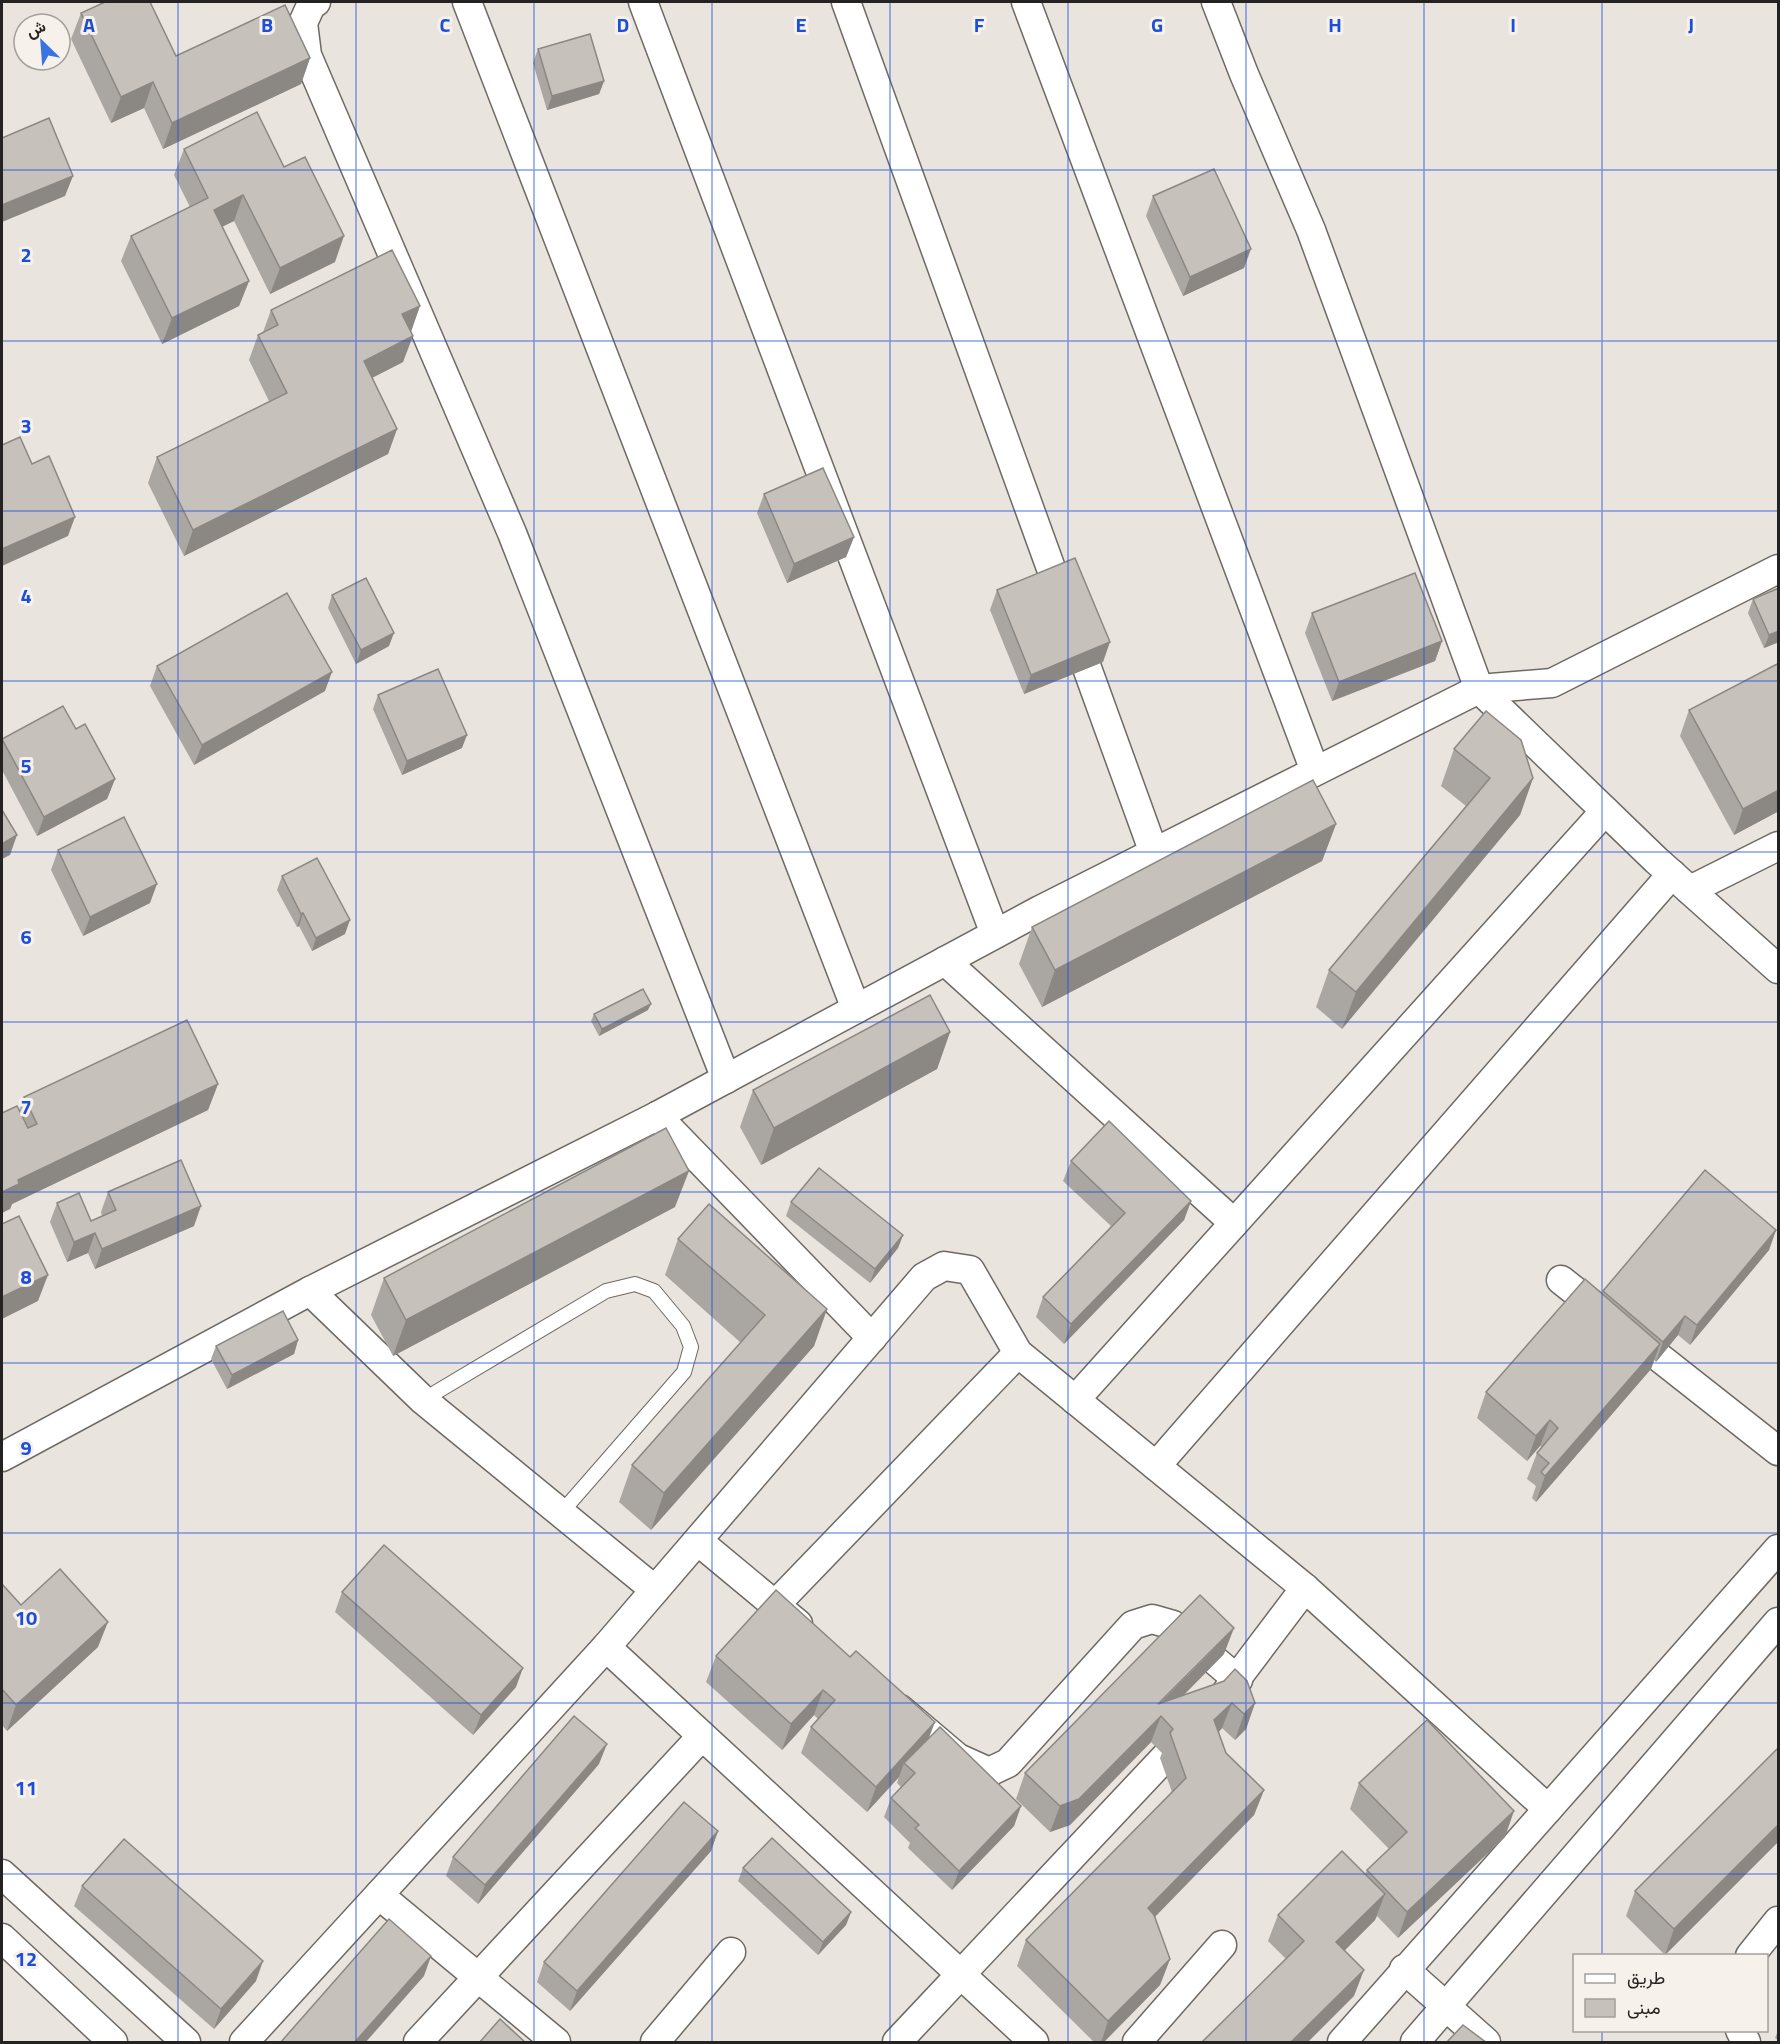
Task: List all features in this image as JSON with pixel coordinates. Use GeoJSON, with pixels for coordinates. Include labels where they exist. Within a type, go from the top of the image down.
{"type":"FeatureCollection","features":[{"type":"Feature","properties":{"kind":"street"},"geometry":{"type":"LineString","coordinates":[[316,2],[312,3],[303,23],[307,55],[512,533],[726,1079]]}},
{"type":"Feature","properties":{"kind":"street"},"geometry":{"type":"LineString","coordinates":[[467,2],[856,1009]]}},
{"type":"Feature","properties":{"kind":"street"},"geometry":{"type":"LineString","coordinates":[[642,2],[995,934]]}},
{"type":"Feature","properties":{"kind":"street"},"geometry":{"type":"LineString","coordinates":[[846,2],[1154,853]]}},
{"type":"Feature","properties":{"kind":"street"},"geometry":{"type":"LineString","coordinates":[[1026,2],[1315,771]]}},
{"type":"Feature","properties":{"kind":"street"},"geometry":{"type":"LineString","coordinates":[[1216,2],[1244,74],[1311,230],[1479,688],[1605,811],[1779,969]]}},
{"type":"Feature","properties":{"kind":"street"},"geometry":{"type":"LineString","coordinates":[[2,1457],[310,1291],[657,1116],[995,934],[1479,688],[1552,683],[1779,569]]}},
{"type":"Feature","properties":{"kind":"street"},"geometry":{"type":"LineString","coordinates":[[1075,1400],[1605,811]]}},
{"type":"Feature","properties":{"kind":"street"},"geometry":{"type":"LineString","coordinates":[[1156,1466],[1681,882],[1779,846]]}},
{"type":"Feature","properties":{"kind":"street"},"geometry":{"type":"LineString","coordinates":[[945,961],[1234,1223]]}},
{"type":"Feature","properties":{"kind":"street"},"geometry":{"type":"LineString","coordinates":[[657,1116],[872,1338]]}},
{"type":"Feature","properties":{"kind":"street"},"geometry":{"type":"LineString","coordinates":[[244,2043],[606,1647],[924,1277],[944,1266],[970,1270],[1018,1353],[1305,1588],[1548,1809]]}},
{"type":"Feature","properties":{"kind":"street"},"geometry":{"type":"LineString","coordinates":[[1561,1280],[1779,1451]]}},
{"type":"Feature","properties":{"kind":"street"},"geometry":{"type":"LineString","coordinates":[[310,1291],[423,1400],[655,1590]]}},
{"type":"Feature","properties":{"kind":"street"},"geometry":{"type":"LineString","coordinates":[[775,1605],[1018,1353]]}},
{"type":"Feature","properties":{"kind":"street"},"geometry":{"type":"LineString","coordinates":[[698,1541],[820,1643]]}},
{"type":"Feature","properties":{"kind":"street"},"geometry":{"type":"LineString","coordinates":[[1342,2043],[1404,1970],[1779,1549]]}},
{"type":"Feature","properties":{"kind":"street"},"geometry":{"type":"LineString","coordinates":[[897,2043],[1238,1680],[1305,1588]]}},
{"type":"Feature","properties":{"kind":"street"},"geometry":{"type":"LineString","coordinates":[[876,1689],[958,1758],[989,1772],[1008,1763],[1133,1625],[1152,1619],[1173,1625],[1238,1680]]}},
{"type":"Feature","properties":{"kind":"street"},"geometry":{"type":"LineString","coordinates":[[1415,2043],[1779,1622]]}},
{"type":"Feature","properties":{"kind":"street"},"geometry":{"type":"LineString","coordinates":[[606,1647],[1034,2043]]}},
{"type":"Feature","properties":{"kind":"street"},"geometry":{"type":"LineString","coordinates":[[418,2043],[477,1976],[702,1736]]}},
{"type":"Feature","properties":{"kind":"street"},"geometry":{"type":"LineString","coordinates":[[2,1874],[186,2043]]}},
{"type":"Feature","properties":{"kind":"street"},"geometry":{"type":"LineString","coordinates":[[379,1895],[556,2043]]}},
{"type":"Feature","properties":{"kind":"street"},"geometry":{"type":"LineString","coordinates":[[1752,1954],[1779,1921]]}},
{"type":"Feature","properties":{"kind":"street"},"geometry":{"type":"LineString","coordinates":[[2,1938],[113,2043]]}},
{"type":"Feature","properties":{"kind":"street"},"geometry":{"type":"LineString","coordinates":[[1137,2043],[1222,1945]]}},
{"type":"Feature","properties":{"kind":"street"},"geometry":{"type":"LineString","coordinates":[[655,2043],[731,1953]]}},
{"type":"Feature","properties":{"kind":"street"},"geometry":{"type":"LineString","coordinates":[[1404,1970],[1486,2043]]}},
{"type":"Feature","properties":{"kind":"lane"},"geometry":{"type":"LineString","coordinates":[[423,1400],[606,1292],[635,1284],[654,1291],[683,1326],[691,1347],[684,1372],[561,1513]]}},
{"type":"Feature","properties":{"kind":"building"},"geometry":{"type":"Polygon","coordinates":[[[105,2],[150,2],[176,56],[285,5],[310,58],[172,123],[153,82],[121,97],[81,13],[105,2]]]}},
{"type":"Feature","properties":{"kind":"building"},"geometry":{"type":"Polygon","coordinates":[[[590,34],[604,81],[552,96],[538,49],[590,34]]]}},
{"type":"Feature","properties":{"kind":"building"},"geometry":{"type":"Polygon","coordinates":[[[257,112],[284,167],[305,157],[344,236],[280,268],[243,195],[214,210],[249,281],[172,318],[131,236],[208,198],[184,149],[257,112]]]}},
{"type":"Feature","properties":{"kind":"building"},"geometry":{"type":"Polygon","coordinates":[[[49,118],[73,176],[2,205],[2,138],[49,118]]]}},
{"type":"Feature","properties":{"kind":"building"},"geometry":{"type":"Polygon","coordinates":[[[1214,169],[1251,249],[1190,277],[1153,196],[1214,169]]]}},
{"type":"Feature","properties":{"kind":"building"},"geometry":{"type":"Polygon","coordinates":[[[392,250],[420,306],[402,314],[413,336],[364,361],[397,429],[193,530],[157,457],[287,393],[258,335],[278,325],[271,310],[392,250]]]}},
{"type":"Feature","properties":{"kind":"building"},"geometry":{"type":"Polygon","coordinates":[[[20,437],[32,464],[49,456],[75,517],[2,549],[2,445],[20,437]]]}},
{"type":"Feature","properties":{"kind":"building"},"geometry":{"type":"Polygon","coordinates":[[[823,468],[854,537],[794,564],[764,494],[823,468]]]}},
{"type":"Feature","properties":{"kind":"building"},"geometry":{"type":"Polygon","coordinates":[[[1075,558],[1110,642],[1031,675],[997,590],[1075,558]]]}},
{"type":"Feature","properties":{"kind":"building"},"geometry":{"type":"Polygon","coordinates":[[[1415,573],[1442,641],[1339,682],[1312,613],[1415,573]]]}},
{"type":"Feature","properties":{"kind":"building"},"geometry":{"type":"Polygon","coordinates":[[[366,578],[394,633],[361,650],[332,595],[366,578]]]}},
{"type":"Feature","properties":{"kind":"building"},"geometry":{"type":"Polygon","coordinates":[[[1779,588],[1779,631],[1769,635],[1753,599],[1779,588]]]}},
{"type":"Feature","properties":{"kind":"building"},"geometry":{"type":"Polygon","coordinates":[[[287,593],[332,672],[202,745],[157,666],[287,593]]]}},
{"type":"Feature","properties":{"kind":"building"},"geometry":{"type":"Polygon","coordinates":[[[1779,663],[1779,790],[1743,809],[1689,710],[1779,663]]]}},
{"type":"Feature","properties":{"kind":"building"},"geometry":{"type":"Polygon","coordinates":[[[438,669],[467,735],[407,761],[378,695],[438,669]]]}},
{"type":"Feature","properties":{"kind":"building"},"geometry":{"type":"Polygon","coordinates":[[[63,706],[76,729],[85,724],[115,779],[44,817],[2,739],[63,706]]]}},
{"type":"Feature","properties":{"kind":"building"},"geometry":{"type":"Polygon","coordinates":[[[1486,711],[1521,740],[1533,778],[1356,992],[1329,970],[1490,778],[1454,749],[1486,711]]]}},
{"type":"Feature","properties":{"kind":"building"},"geometry":{"type":"Polygon","coordinates":[[[1313,780],[1336,824],[1055,970],[1032,927],[1313,780]]]}},
{"type":"Feature","properties":{"kind":"building"},"geometry":{"type":"Polygon","coordinates":[[[2,810],[17,835],[2,844],[2,810]]]}},
{"type":"Feature","properties":{"kind":"building"},"geometry":{"type":"Polygon","coordinates":[[[124,817],[157,884],[90,917],[58,850],[124,817]]]}},
{"type":"Feature","properties":{"kind":"building"},"geometry":{"type":"Polygon","coordinates":[[[317,858],[350,920],[316,938],[282,876],[317,858]]]}},
{"type":"Feature","properties":{"kind":"building"},"geometry":{"type":"Polygon","coordinates":[[[643,989],[651,1004],[602,1029],[594,1014],[643,989]]]}},
{"type":"Feature","properties":{"kind":"building"},"geometry":{"type":"Polygon","coordinates":[[[930,995],[950,1032],[774,1128],[753,1090],[930,995]]]}},
{"type":"Feature","properties":{"kind":"building"},"geometry":{"type":"Polygon","coordinates":[[[187,1020],[218,1084],[18,1180],[19,1184],[2,1192],[2,1113],[17,1106],[28,1128],[37,1124],[24,1097],[187,1020]]]}},
{"type":"Feature","properties":{"kind":"building"},"geometry":{"type":"Polygon","coordinates":[[[1109,1121],[1191,1201],[1071,1324],[1043,1297],[1125,1213],[1071,1161],[1109,1121]]]}},
{"type":"Feature","properties":{"kind":"building"},"geometry":{"type":"Polygon","coordinates":[[[666,1128],[689,1171],[406,1320],[384,1278],[666,1128]]]}},
{"type":"Feature","properties":{"kind":"building"},"geometry":{"type":"Polygon","coordinates":[[[181,1160],[201,1206],[102,1249],[95,1233],[74,1242],[57,1203],[79,1193],[91,1221],[116,1210],[108,1192],[181,1160]]]}},
{"type":"Feature","properties":{"kind":"building"},"geometry":{"type":"Polygon","coordinates":[[[819,1168],[903,1235],[875,1269],[791,1202],[819,1168]]]}},
{"type":"Feature","properties":{"kind":"building"},"geometry":{"type":"Polygon","coordinates":[[[1705,1170],[1776,1230],[1697,1325],[1685,1316],[1663,1342],[1603,1291],[1705,1170]]]}},
{"type":"Feature","properties":{"kind":"building"},"geometry":{"type":"Polygon","coordinates":[[[709,1204],[827,1309],[664,1493],[632,1465],[765,1315],[678,1239],[709,1204]]]}},
{"type":"Feature","properties":{"kind":"building"},"geometry":{"type":"Polygon","coordinates":[[[19,1216],[48,1275],[2,1297],[2,1224],[19,1216]]]}},
{"type":"Feature","properties":{"kind":"building"},"geometry":{"type":"Polygon","coordinates":[[[1585,1279],[1660,1344],[1545,1476],[1541,1472],[1549,1463],[1537,1453],[1558,1428],[1550,1420],[1536,1436],[1486,1392],[1585,1279]]]}},
{"type":"Feature","properties":{"kind":"building"},"geometry":{"type":"Polygon","coordinates":[[[283,1311],[298,1340],[232,1375],[216,1346],[283,1311]]]}},
{"type":"Feature","properties":{"kind":"building"},"geometry":{"type":"Polygon","coordinates":[[[384,1545],[523,1668],[481,1715],[342,1592],[384,1545]]]}},
{"type":"Feature","properties":{"kind":"building"},"geometry":{"type":"Polygon","coordinates":[[[60,1569],[108,1622],[16,1705],[2,1689],[2,1584],[21,1605],[60,1569]]]}},
{"type":"Feature","properties":{"kind":"building"},"geometry":{"type":"Polygon","coordinates":[[[776,1590],[850,1657],[856,1651],[935,1722],[876,1787],[811,1727],[835,1700],[823,1690],[791,1724],[716,1656],[776,1590]]]}},
{"type":"Feature","properties":{"kind":"building"},"geometry":{"type":"Polygon","coordinates":[[[1200,1595],[1234,1628],[1158,1704],[1224,1681],[1235,1669],[1247,1681],[1255,1703],[1244,1714],[1232,1703],[1214,1720],[1226,1753],[1264,1790],[1148,1908],[1154,1915],[1170,1959],[1108,2021],[1026,1940],[1186,1778],[1170,1733],[1173,1729],[1161,1716],[1079,1799],[1060,1806],[1025,1773],[1200,1595]]]}},
{"type":"Feature","properties":{"kind":"building"},"geometry":{"type":"Polygon","coordinates":[[[574,1716],[607,1744],[485,1885],[453,1857],[574,1716]]]}},
{"type":"Feature","properties":{"kind":"building"},"geometry":{"type":"Polygon","coordinates":[[[1427,1720],[1514,1811],[1407,1912],[1367,1870],[1407,1832],[1359,1783],[1427,1720]]]}},
{"type":"Feature","properties":{"kind":"building"},"geometry":{"type":"Polygon","coordinates":[[[940,1727],[1021,1806],[959,1871],[915,1828],[919,1825],[891,1798],[915,1773],[904,1763],[940,1727]]]}},
{"type":"Feature","properties":{"kind":"building"},"geometry":{"type":"Polygon","coordinates":[[[1779,1747],[1779,1824],[1674,1929],[1635,1891],[1779,1747]]]}},
{"type":"Feature","properties":{"kind":"building"},"geometry":{"type":"Polygon","coordinates":[[[684,1802],[718,1831],[577,1991],[544,1962],[684,1802]]]}},
{"type":"Feature","properties":{"kind":"building"},"geometry":{"type":"Polygon","coordinates":[[[772,1838],[851,1912],[823,1942],[743,1868],[772,1838]]]}},
{"type":"Feature","properties":{"kind":"building"},"geometry":{"type":"Polygon","coordinates":[[[124,1839],[263,1961],[221,2009],[82,1886],[124,1839]]]}},
{"type":"Feature","properties":{"kind":"building"},"geometry":{"type":"Polygon","coordinates":[[[1342,1851],[1385,1894],[1336,1942],[1364,1970],[1290,2043],[1201,2043],[1304,1941],[1278,1915],[1342,1851]]]}},
{"type":"Feature","properties":{"kind":"building"},"geometry":{"type":"Polygon","coordinates":[[[389,1919],[431,1956],[354,2043],[280,2043],[389,1919]]]}},
{"type":"Feature","properties":{"kind":"building"},"geometry":{"type":"Polygon","coordinates":[[[500,2019],[526,2043],[479,2043],[500,2019]]]}},
{"type":"Feature","properties":{"kind":"building"},"geometry":{"type":"Polygon","coordinates":[[[1463,2025],[1487,2043],[1446,2043],[1463,2025]]]}}]}
